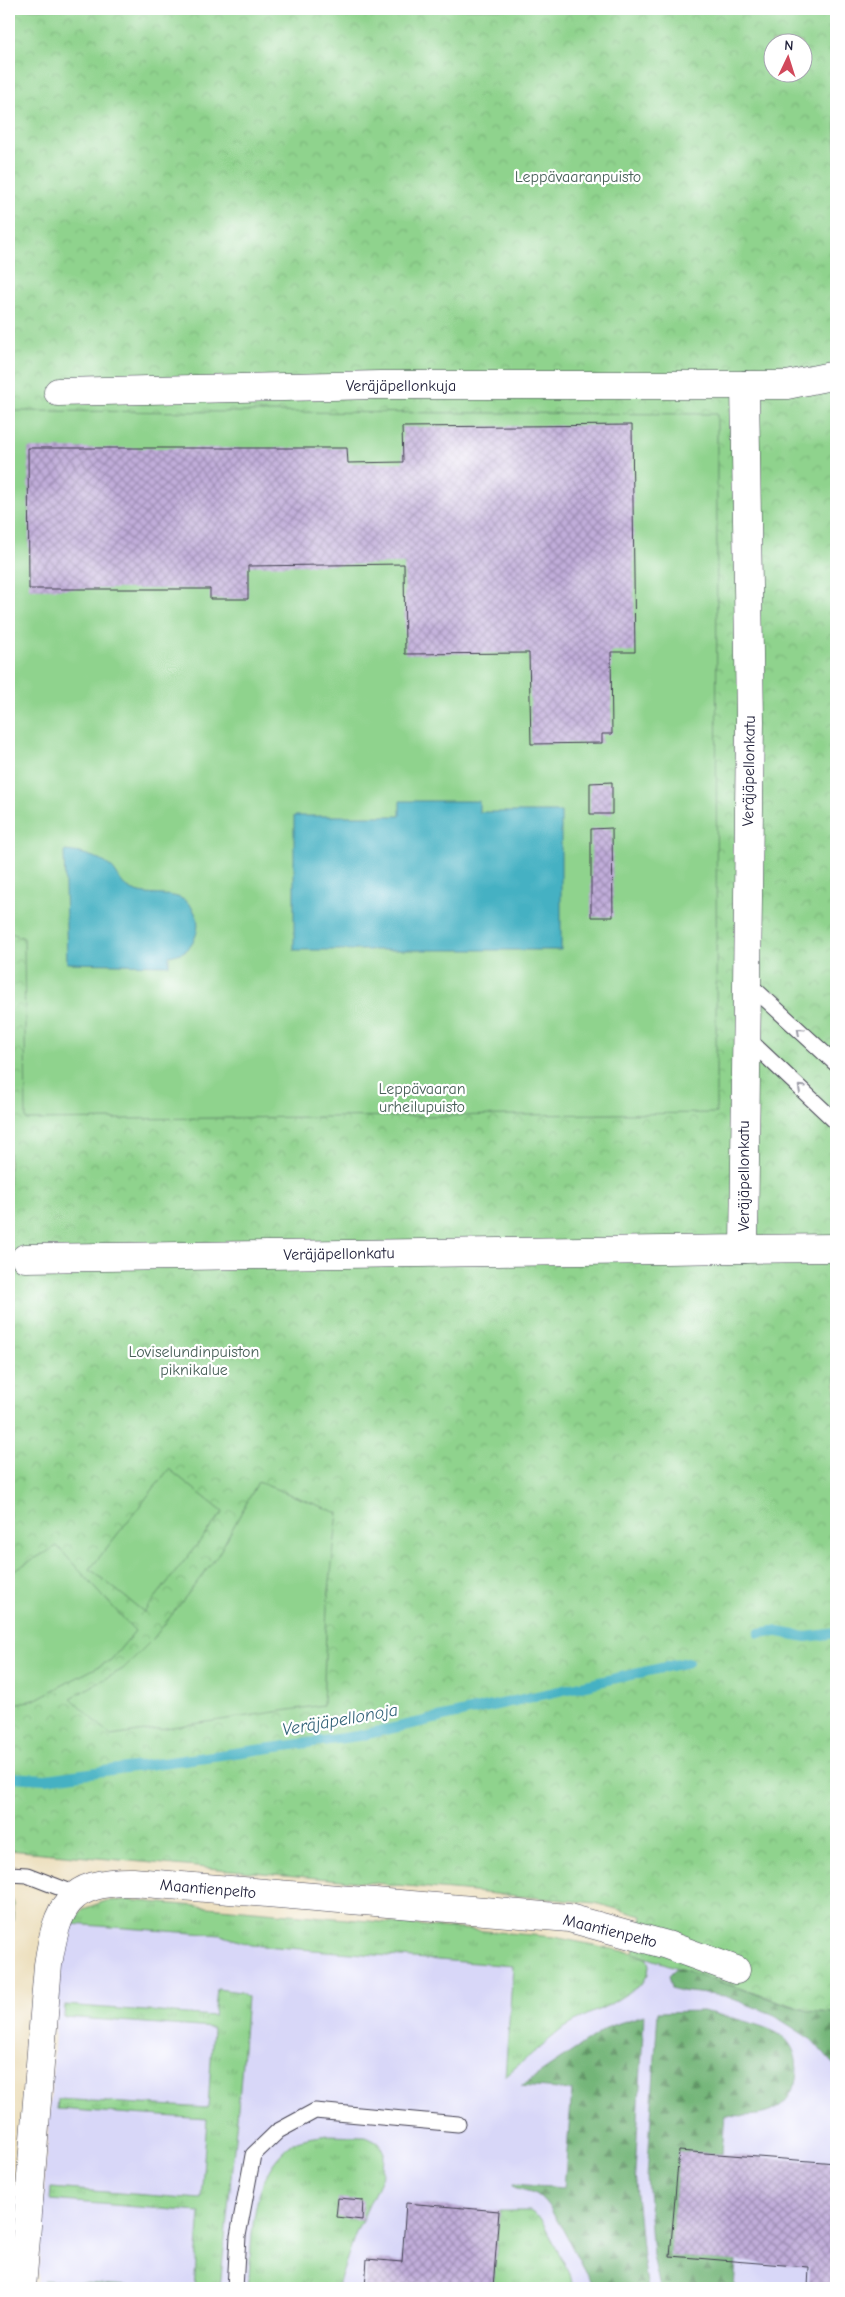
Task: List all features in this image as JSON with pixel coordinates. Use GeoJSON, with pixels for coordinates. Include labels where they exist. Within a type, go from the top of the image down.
{"type":"FeatureCollection","features":[{"type":"Feature","properties":{"kind":"street"},"geometry":{"type":"LineString","coordinates":[[745,385],[787,385],[836,375]]}},
{"type":"Feature","properties":{"kind":"street","name":"Veräjäpellonkuja"},"geometry":{"type":"LineString","coordinates":[[58,392],[380,385],[745,385]]}},
{"type":"Feature","properties":{"kind":"street","name":"Veräjäpellonkatu"},"geometry":{"type":"LineString","coordinates":[[744,1249],[750,721],[745,385]]}},
{"type":"Feature","properties":{"kind":"street","name":"Veräjäpellonkatu"},"geometry":{"type":"LineString","coordinates":[[17,1258],[836,1248]]}},
{"type":"Feature","properties":{"kind":"street","name":"Maantienpelto"},"geometry":{"type":"LineString","coordinates":[[76,1894],[90,1886],[111,1882],[133,1882],[569,1918],[666,1945],[736,1970]]}},
{"type":"Feature","properties":{"kind":"street"},"geometry":{"type":"LineString","coordinates":[[22,2288],[48,1965],[53,1933],[67,1904],[76,1894]]}},
{"type":"Feature","properties":{"kind":"lane"},"geometry":{"type":"LineString","coordinates":[[746,982],[836,1064]]}},
{"type":"Feature","properties":{"kind":"lane"},"geometry":{"type":"LineString","coordinates":[[745,1036],[836,1122]]}},
{"type":"Feature","properties":{"kind":"lane"},"geometry":{"type":"LineString","coordinates":[[9,1874],[27,1875],[76,1894]]}},
{"type":"Feature","properties":{"kind":"lane"},"geometry":{"type":"LineString","coordinates":[[235,2288],[238,2236],[253,2155],[278,2131],[315,2111],[458,2124]]}},
{"type":"Feature","properties":{"kind":"shaded area"},"geometry":{"type":"Polygon","coordinates":[[[127,1900],[554,1937],[633,1953],[791,2006],[809,2011],[836,2013],[836,2288],[37,2288],[62,1932],[83,1909],[106,1901],[127,1900]]]}},
{"type":"Feature","properties":{"kind":"green space","name":"Leppävaaran urheilupuisto"},"geometry":{"type":"Polygon","coordinates":[[[9,9],[836,9],[836,2013],[809,2011],[633,1953],[642,1916],[595,1903],[9,1850],[9,9]]]}},
{"type":"Feature","properties":{"kind":"green space"},"geometry":{"type":"Polygon","coordinates":[[[9,411],[717,414],[716,1113],[26,1120],[24,938],[9,932],[9,411]]]}},
{"type":"Feature","properties":{"kind":"green space"},"geometry":{"type":"Polygon","coordinates":[[[169,1469],[223,1512],[144,1612],[90,1569],[169,1469]]]}},
{"type":"Feature","properties":{"kind":"green space"},"geometry":{"type":"Polygon","coordinates":[[[258,1482],[338,1513],[327,1607],[323,1705],[111,1736],[71,1698],[123,1669],[153,1639],[218,1555],[258,1482]]]}},
{"type":"Feature","properties":{"kind":"green space"},"geometry":{"type":"Polygon","coordinates":[[[57,1546],[135,1631],[111,1660],[34,1700],[9,1705],[9,1573],[57,1546]]]}},
{"type":"Feature","properties":{"kind":"green space"},"geometry":{"type":"Polygon","coordinates":[[[9,1891],[14,1904],[13,1921],[9,1921],[9,1891]]]}},
{"type":"Feature","properties":{"kind":"green space"},"geometry":{"type":"Polygon","coordinates":[[[127,1900],[554,1937],[633,1953],[647,1959],[649,1965],[648,1974],[642,1984],[609,2005],[561,2030],[505,2076],[513,1966],[251,1945],[221,1935],[71,1924],[83,1909],[106,1901],[127,1900]]]}},
{"type":"Feature","properties":{"kind":"green space"},"geometry":{"type":"Polygon","coordinates":[[[675,1969],[683,1969],[809,2011],[836,2013],[836,2066],[812,2040],[770,2013],[725,1996],[680,1991],[672,1988],[669,1975],[675,1969]]]}},
{"type":"Feature","properties":{"kind":"green space"},"geometry":{"type":"Polygon","coordinates":[[[217,1989],[241,1992],[247,1997],[240,2088],[220,2288],[194,2288],[200,2212],[50,2200],[51,2188],[201,2199],[207,2119],[57,2109],[58,2099],[208,2108],[213,2028],[64,2017],[65,2005],[214,2016],[217,1989]]]}},
{"type":"Feature","properties":{"kind":"green space"},"geometry":{"type":"Polygon","coordinates":[[[702,2011],[755,2024],[782,2036],[794,2052],[797,2073],[791,2093],[785,2102],[777,2108],[758,2115],[725,2115],[722,2154],[679,2152],[671,2255],[736,2261],[734,2288],[660,2288],[653,2256],[647,2177],[658,2012],[702,2011]]]}},
{"type":"Feature","properties":{"kind":"green space"},"geometry":{"type":"Polygon","coordinates":[[[644,2015],[635,2173],[643,2258],[648,2288],[596,2288],[552,2211],[536,2194],[514,2187],[513,2184],[564,2188],[572,2090],[521,2086],[610,2026],[644,2015]]]}},
{"type":"Feature","properties":{"kind":"green space"},"geometry":{"type":"Polygon","coordinates":[[[327,2135],[365,2136],[379,2142],[384,2153],[383,2174],[355,2235],[337,2288],[248,2288],[256,2209],[260,2190],[268,2173],[278,2157],[296,2141],[327,2135]]]}},
{"type":"Feature","properties":{"kind":"green space"},"geometry":{"type":"Polygon","coordinates":[[[499,2211],[530,2211],[541,2219],[570,2274],[572,2283],[570,2288],[493,2288],[499,2211]]]}},
{"type":"Feature","properties":{"kind":"green space"},"geometry":{"type":"Polygon","coordinates":[[[44,2280],[155,2288],[43,2288],[44,2280]]]}},
{"type":"Feature","properties":{"kind":"water"},"geometry":{"type":"Polygon","coordinates":[[[400,801],[479,801],[479,812],[561,812],[561,950],[294,950],[294,816],[400,816],[400,801]]]}},
{"type":"Feature","properties":{"kind":"water"},"geometry":{"type":"Polygon","coordinates":[[[64,851],[94,857],[106,863],[113,869],[125,886],[137,892],[175,896],[183,899],[190,905],[198,922],[195,937],[190,947],[179,954],[169,956],[169,965],[67,963],[64,851]]]}},
{"type":"Feature","properties":{"kind":"building"},"geometry":{"type":"Polygon","coordinates":[[[632,425],[635,652],[611,652],[612,734],[602,734],[602,743],[531,744],[529,653],[405,654],[404,564],[248,566],[248,599],[210,599],[210,589],[29,589],[28,448],[347,448],[348,463],[403,462],[402,427],[632,425]]]}},
{"type":"Feature","properties":{"kind":"building"},"geometry":{"type":"Polygon","coordinates":[[[612,782],[612,814],[590,814],[590,783],[612,782]]]}},
{"type":"Feature","properties":{"kind":"building"},"geometry":{"type":"Polygon","coordinates":[[[612,828],[613,917],[591,917],[591,829],[612,828]]]}},
{"type":"Feature","properties":{"kind":"building"},"geometry":{"type":"Polygon","coordinates":[[[679,2151],[836,2163],[836,2288],[808,2288],[809,2267],[670,2256],[679,2151]]]}},
{"type":"Feature","properties":{"kind":"building"},"geometry":{"type":"Polygon","coordinates":[[[338,2198],[363,2200],[362,2220],[336,2217],[338,2198]]]}},
{"type":"Feature","properties":{"kind":"building"},"geometry":{"type":"Polygon","coordinates":[[[406,2203],[499,2211],[493,2288],[365,2288],[367,2259],[402,2262],[406,2203]]]}},
{"type":"Feature","properties":{"kind":"waterway","name":"Veräjäpellonoja"},"geometry":{"type":"LineString","coordinates":[[759,1633],[773,1631],[806,1637],[836,1633]]}},
{"type":"Feature","properties":{"kind":"waterway","name":"Veräjäpellonoja"},"geometry":{"type":"LineString","coordinates":[[9,1777],[46,1779],[358,1736],[688,1662]]}},
{"type":"Feature","properties":{"kind":"park label","name":"Leppävaaranpuisto"},"geometry":{"type":"Point","coordinates":[578,177]}},
{"type":"Feature","properties":{"kind":"park label","name":"Loviselundinpuiston piknikalue"},"geometry":{"type":"Point","coordinates":[194,1361]}}]}
